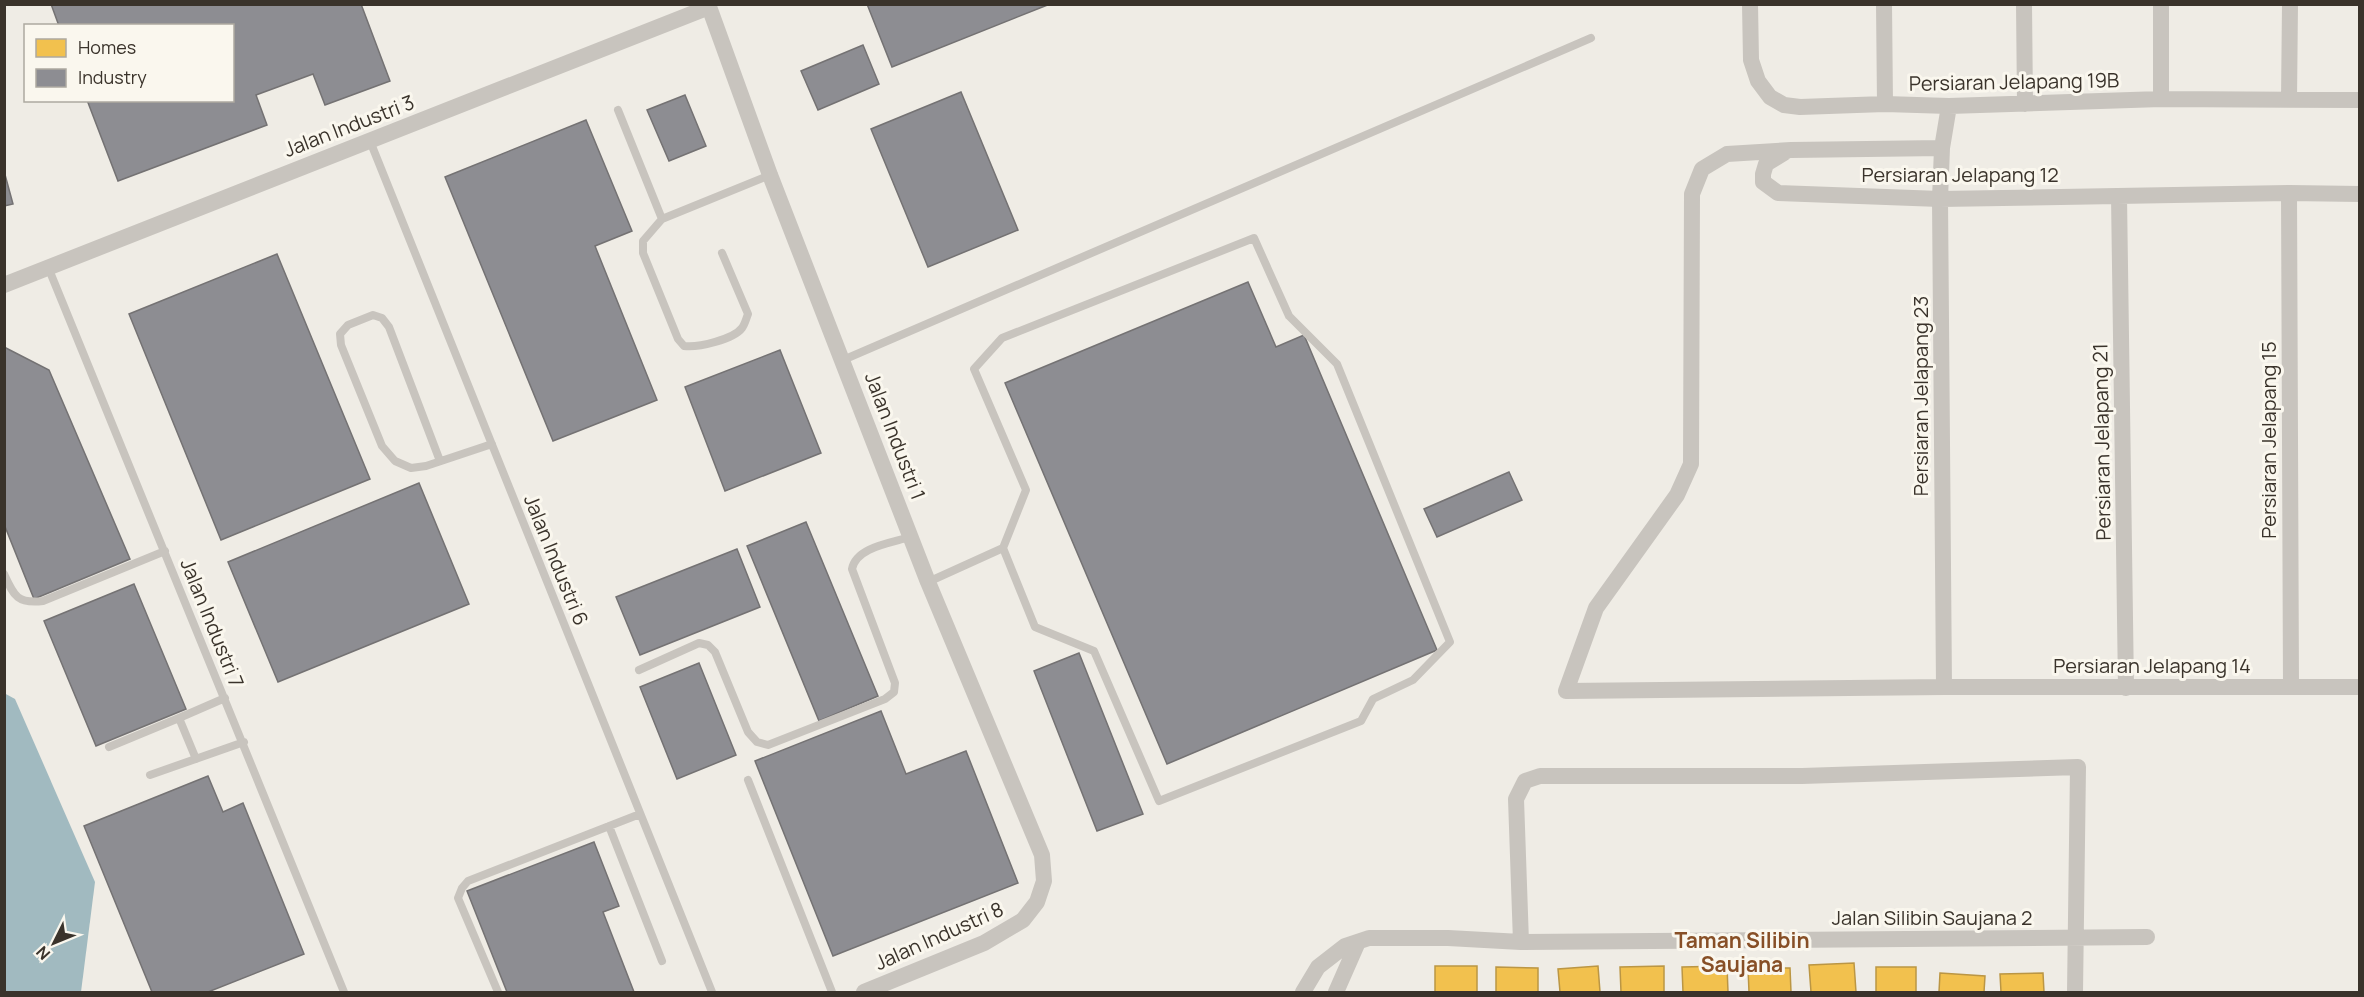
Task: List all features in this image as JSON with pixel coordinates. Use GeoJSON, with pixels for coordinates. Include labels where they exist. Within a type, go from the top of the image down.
{"type":"FeatureCollection","features":[{"type":"Feature","properties":{"kind":"street","name":"Persiaran Jelapang 19B"},"geometry":{"type":"LineString","coordinates":[[1750,4],[1751,60],[1758,81],[1770,97],[1784,105],[1800,107],[1885,104],[1949,106],[2162,99],[2360,100]]}},
{"type":"Feature","properties":{"kind":"street"},"geometry":{"type":"LineString","coordinates":[[1884,4],[1885,104]]}},
{"type":"Feature","properties":{"kind":"street"},"geometry":{"type":"LineString","coordinates":[[2024,4],[2025,104]]}},
{"type":"Feature","properties":{"kind":"street"},"geometry":{"type":"LineString","coordinates":[[2161,4],[2162,99]]}},
{"type":"Feature","properties":{"kind":"street"},"geometry":{"type":"LineString","coordinates":[[2289,100],[2290,4]]}},
{"type":"Feature","properties":{"kind":"street","name":"Jalan Industri 3"},"geometry":{"type":"LineString","coordinates":[[4,285],[708,6]]}},
{"type":"Feature","properties":{"kind":"street","name":"Jalan Industri 1"},"geometry":{"type":"LineString","coordinates":[[708,6],[770,175],[910,537],[1042,855],[1044,881]]}},
{"type":"Feature","properties":{"kind":"street","name":"Persiaran Jelapang 23"},"geometry":{"type":"LineString","coordinates":[[1944,687],[1940,198],[1942,148],[1949,106]]}},
{"type":"Feature","properties":{"kind":"street","name":"Persiaran Jelapang 12"},"geometry":{"type":"LineString","coordinates":[[1942,148],[1791,150],[1766,164],[1763,183],[1778,194],[1940,198],[2360,194]]}},
{"type":"Feature","properties":{"kind":"street","name":"Persiaran Jelapang 14"},"geometry":{"type":"LineString","coordinates":[[1791,150],[1726,154],[1702,169],[1692,194],[1691,464],[1677,495],[1596,608],[1566,691],[1944,687],[2360,687]]}},
{"type":"Feature","properties":{"kind":"street","name":"Persiaran Jelapang 15"},"geometry":{"type":"LineString","coordinates":[[2289,193],[2291,687]]}},
{"type":"Feature","properties":{"kind":"street","name":"Persiaran Jelapang 21"},"geometry":{"type":"LineString","coordinates":[[2119,196],[2126,688]]}},
{"type":"Feature","properties":{"kind":"street"},"geometry":{"type":"LineString","coordinates":[[1521,942],[1516,799],[1525,781],[1540,776],[1802,776],[2078,767],[2075,993]]}},
{"type":"Feature","properties":{"kind":"street","name":"Jalan Industri 8"},"geometry":{"type":"LineString","coordinates":[[864,993],[1005,932],[1023,920],[1036,902],[1044,881]]}},
{"type":"Feature","properties":{"kind":"street","name":"Jalan Silibin Saujana 2"},"geometry":{"type":"LineString","coordinates":[[1358,942],[1370,938],[1448,938],[1521,942],[2147,937]]}},
{"type":"Feature","properties":{"kind":"street"},"geometry":{"type":"LineString","coordinates":[[1303,993],[1318,967],[1345,946],[1358,942]]}},
{"type":"Feature","properties":{"kind":"street"},"geometry":{"type":"LineString","coordinates":[[1336,993],[1358,942]]}},
{"type":"Feature","properties":{"kind":"lane"},"geometry":{"type":"LineString","coordinates":[[843,360],[1591,38]]}},
{"type":"Feature","properties":{"kind":"lane"},"geometry":{"type":"LineString","coordinates":[[618,110],[662,219]]}},
{"type":"Feature","properties":{"kind":"lane","name":"Jalan Industri 6"},"geometry":{"type":"LineString","coordinates":[[370,141],[712,993]]}},
{"type":"Feature","properties":{"kind":"lane"},"geometry":{"type":"LineString","coordinates":[[722,253],[748,314],[744,326],[737,333],[695,348],[684,346],[678,339],[643,253],[643,240],[662,219],[770,175]]}},
{"type":"Feature","properties":{"kind":"lane"},"geometry":{"type":"LineString","coordinates":[[928,582],[1003,549],[1026,490],[974,369],[1002,338],[1254,238],[1289,316],[1337,364],[1450,642],[1413,680],[1373,699],[1361,721],[1159,801],[1094,651],[1035,627],[1003,549]]}},
{"type":"Feature","properties":{"kind":"lane","name":"Jalan Industri 7"},"geometry":{"type":"LineString","coordinates":[[48,267],[244,742],[344,993]]}},
{"type":"Feature","properties":{"kind":"lane"},"geometry":{"type":"LineString","coordinates":[[440,461],[389,327],[382,318],[373,315],[348,325],[340,334],[341,345],[381,446],[395,461],[411,468],[440,461],[492,444]]}},
{"type":"Feature","properties":{"kind":"lane"},"geometry":{"type":"LineString","coordinates":[[639,670],[699,643],[708,645],[715,652],[748,732],[757,742],[768,744],[885,699],[894,692],[895,683],[852,569],[853,561],[861,554],[910,537]]}},
{"type":"Feature","properties":{"kind":"lane"},"geometry":{"type":"LineString","coordinates":[[4,574],[14,595],[27,603],[43,602],[165,551]]}},
{"type":"Feature","properties":{"kind":"lane"},"geometry":{"type":"LineString","coordinates":[[109,747],[225,698]]}},
{"type":"Feature","properties":{"kind":"lane"},"geometry":{"type":"LineString","coordinates":[[179,718],[196,759]]}},
{"type":"Feature","properties":{"kind":"lane"},"geometry":{"type":"LineString","coordinates":[[150,775],[244,742]]}},
{"type":"Feature","properties":{"kind":"lane"},"geometry":{"type":"LineString","coordinates":[[747,780],[832,993]]}},
{"type":"Feature","properties":{"kind":"lane"},"geometry":{"type":"LineString","coordinates":[[498,993],[458,898],[462,888],[468,881],[640,814]]}},
{"type":"Feature","properties":{"kind":"lane"},"geometry":{"type":"LineString","coordinates":[[609,826],[662,961]]}},
{"type":"Feature","properties":{"kind":"water"},"geometry":{"type":"Polygon","coordinates":[[[4,693],[15,699],[95,882],[81,992],[5,992],[4,693]]]}},
{"type":"Feature","properties":{"kind":"building: Homes"},"geometry":{"type":"Polygon","coordinates":[[[1854,963],[1856,992],[1811,992],[1809,965],[1854,963]]]}},
{"type":"Feature","properties":{"kind":"building: Homes"},"geometry":{"type":"Polygon","coordinates":[[[1435,966],[1477,966],[1477,992],[1435,992],[1435,966]]]}},
{"type":"Feature","properties":{"kind":"building: Homes"},"geometry":{"type":"Polygon","coordinates":[[[1598,966],[1600,992],[1560,992],[1558,969],[1598,966]]]}},
{"type":"Feature","properties":{"kind":"building: Homes"},"geometry":{"type":"Polygon","coordinates":[[[1664,966],[1664,992],[1621,992],[1620,967],[1664,966]]]}},
{"type":"Feature","properties":{"kind":"building: Homes"},"geometry":{"type":"Polygon","coordinates":[[[1727,966],[1728,992],[1683,992],[1682,967],[1727,966]]]}},
{"type":"Feature","properties":{"kind":"building: Homes"},"geometry":{"type":"Polygon","coordinates":[[[1496,967],[1538,968],[1538,992],[1496,992],[1496,967]]]}},
{"type":"Feature","properties":{"kind":"building: Homes"},"geometry":{"type":"Polygon","coordinates":[[[1876,967],[1916,967],[1916,992],[1876,992],[1876,967]]]}},
{"type":"Feature","properties":{"kind":"building: Homes"},"geometry":{"type":"Polygon","coordinates":[[[1748,968],[1790,968],[1791,992],[1749,992],[1748,968]]]}},
{"type":"Feature","properties":{"kind":"building: Homes"},"geometry":{"type":"Polygon","coordinates":[[[1940,973],[1985,976],[1984,992],[1939,992],[1940,973]]]}},
{"type":"Feature","properties":{"kind":"building: Homes"},"geometry":{"type":"Polygon","coordinates":[[[2043,973],[2044,992],[2001,992],[2000,974],[2043,973]]]}},
{"type":"Feature","properties":{"kind":"building: Industry"},"geometry":{"type":"Polygon","coordinates":[[[51,4],[361,4],[390,81],[325,105],[313,74],[256,95],[267,125],[118,181],[88,102],[234,102],[234,24],[58,24],[51,4]]]}},
{"type":"Feature","properties":{"kind":"building: Industry"},"geometry":{"type":"Polygon","coordinates":[[[867,4],[1050,4],[892,67],[867,4]]]}},
{"type":"Feature","properties":{"kind":"building: Industry"},"geometry":{"type":"Polygon","coordinates":[[[863,45],[879,84],[818,110],[801,71],[863,45]]]}},
{"type":"Feature","properties":{"kind":"building: Industry"},"geometry":{"type":"Polygon","coordinates":[[[961,92],[1018,230],[928,267],[871,129],[961,92]]]}},
{"type":"Feature","properties":{"kind":"building: Industry"},"geometry":{"type":"Polygon","coordinates":[[[685,95],[706,146],[669,161],[647,110],[685,95]]]}},
{"type":"Feature","properties":{"kind":"building: Industry"},"geometry":{"type":"Polygon","coordinates":[[[586,120],[632,231],[595,246],[657,400],[553,441],[445,177],[586,120]]]}},
{"type":"Feature","properties":{"kind":"building: Industry"},"geometry":{"type":"Polygon","coordinates":[[[4,171],[13,204],[4,206],[4,171]]]}},
{"type":"Feature","properties":{"kind":"building: Industry"},"geometry":{"type":"Polygon","coordinates":[[[277,254],[370,479],[221,540],[129,314],[277,254]]]}},
{"type":"Feature","properties":{"kind":"building: Industry"},"geometry":{"type":"Polygon","coordinates":[[[1248,282],[1276,347],[1304,335],[1437,650],[1167,764],[1005,383],[1248,282]]]}},
{"type":"Feature","properties":{"kind":"building: Industry"},"geometry":{"type":"Polygon","coordinates":[[[4,347],[49,370],[130,559],[34,599],[4,524],[4,347]]]}},
{"type":"Feature","properties":{"kind":"building: Industry"},"geometry":{"type":"Polygon","coordinates":[[[780,350],[821,453],[725,491],[685,387],[780,350]]]}},
{"type":"Feature","properties":{"kind":"building: Industry"},"geometry":{"type":"Polygon","coordinates":[[[1509,472],[1522,500],[1437,537],[1424,509],[1509,472]]]}},
{"type":"Feature","properties":{"kind":"building: Industry"},"geometry":{"type":"Polygon","coordinates":[[[419,483],[469,604],[278,682],[228,562],[419,483]]]}},
{"type":"Feature","properties":{"kind":"building: Industry"},"geometry":{"type":"Polygon","coordinates":[[[806,522],[878,696],[819,721],[747,546],[806,522]]]}},
{"type":"Feature","properties":{"kind":"building: Industry"},"geometry":{"type":"Polygon","coordinates":[[[737,549],[760,607],[640,655],[616,597],[737,549]]]}},
{"type":"Feature","properties":{"kind":"building: Industry"},"geometry":{"type":"Polygon","coordinates":[[[134,584],[186,709],[96,746],[44,621],[134,584]]]}},
{"type":"Feature","properties":{"kind":"building: Industry"},"geometry":{"type":"Polygon","coordinates":[[[1079,653],[1143,814],[1097,831],[1034,671],[1079,653]]]}},
{"type":"Feature","properties":{"kind":"building: Industry"},"geometry":{"type":"Polygon","coordinates":[[[699,663],[736,755],[677,779],[640,687],[699,663]]]}},
{"type":"Feature","properties":{"kind":"building: Industry"},"geometry":{"type":"Polygon","coordinates":[[[881,711],[906,774],[966,751],[1018,883],[833,956],[755,761],[881,711]]]}},
{"type":"Feature","properties":{"kind":"building: Industry"},"geometry":{"type":"Polygon","coordinates":[[[208,776],[223,812],[243,803],[304,954],[208,992],[152,992],[84,826],[208,776]]]}},
{"type":"Feature","properties":{"kind":"building: Industry"},"geometry":{"type":"Polygon","coordinates":[[[594,842],[619,906],[603,912],[634,992],[507,992],[467,891],[594,842]]]}},
{"type":"Feature","properties":{"kind":"district","name":"Taman Silibin Saujana"},"geometry":{"type":"Point","coordinates":[1742,953]}}]}
